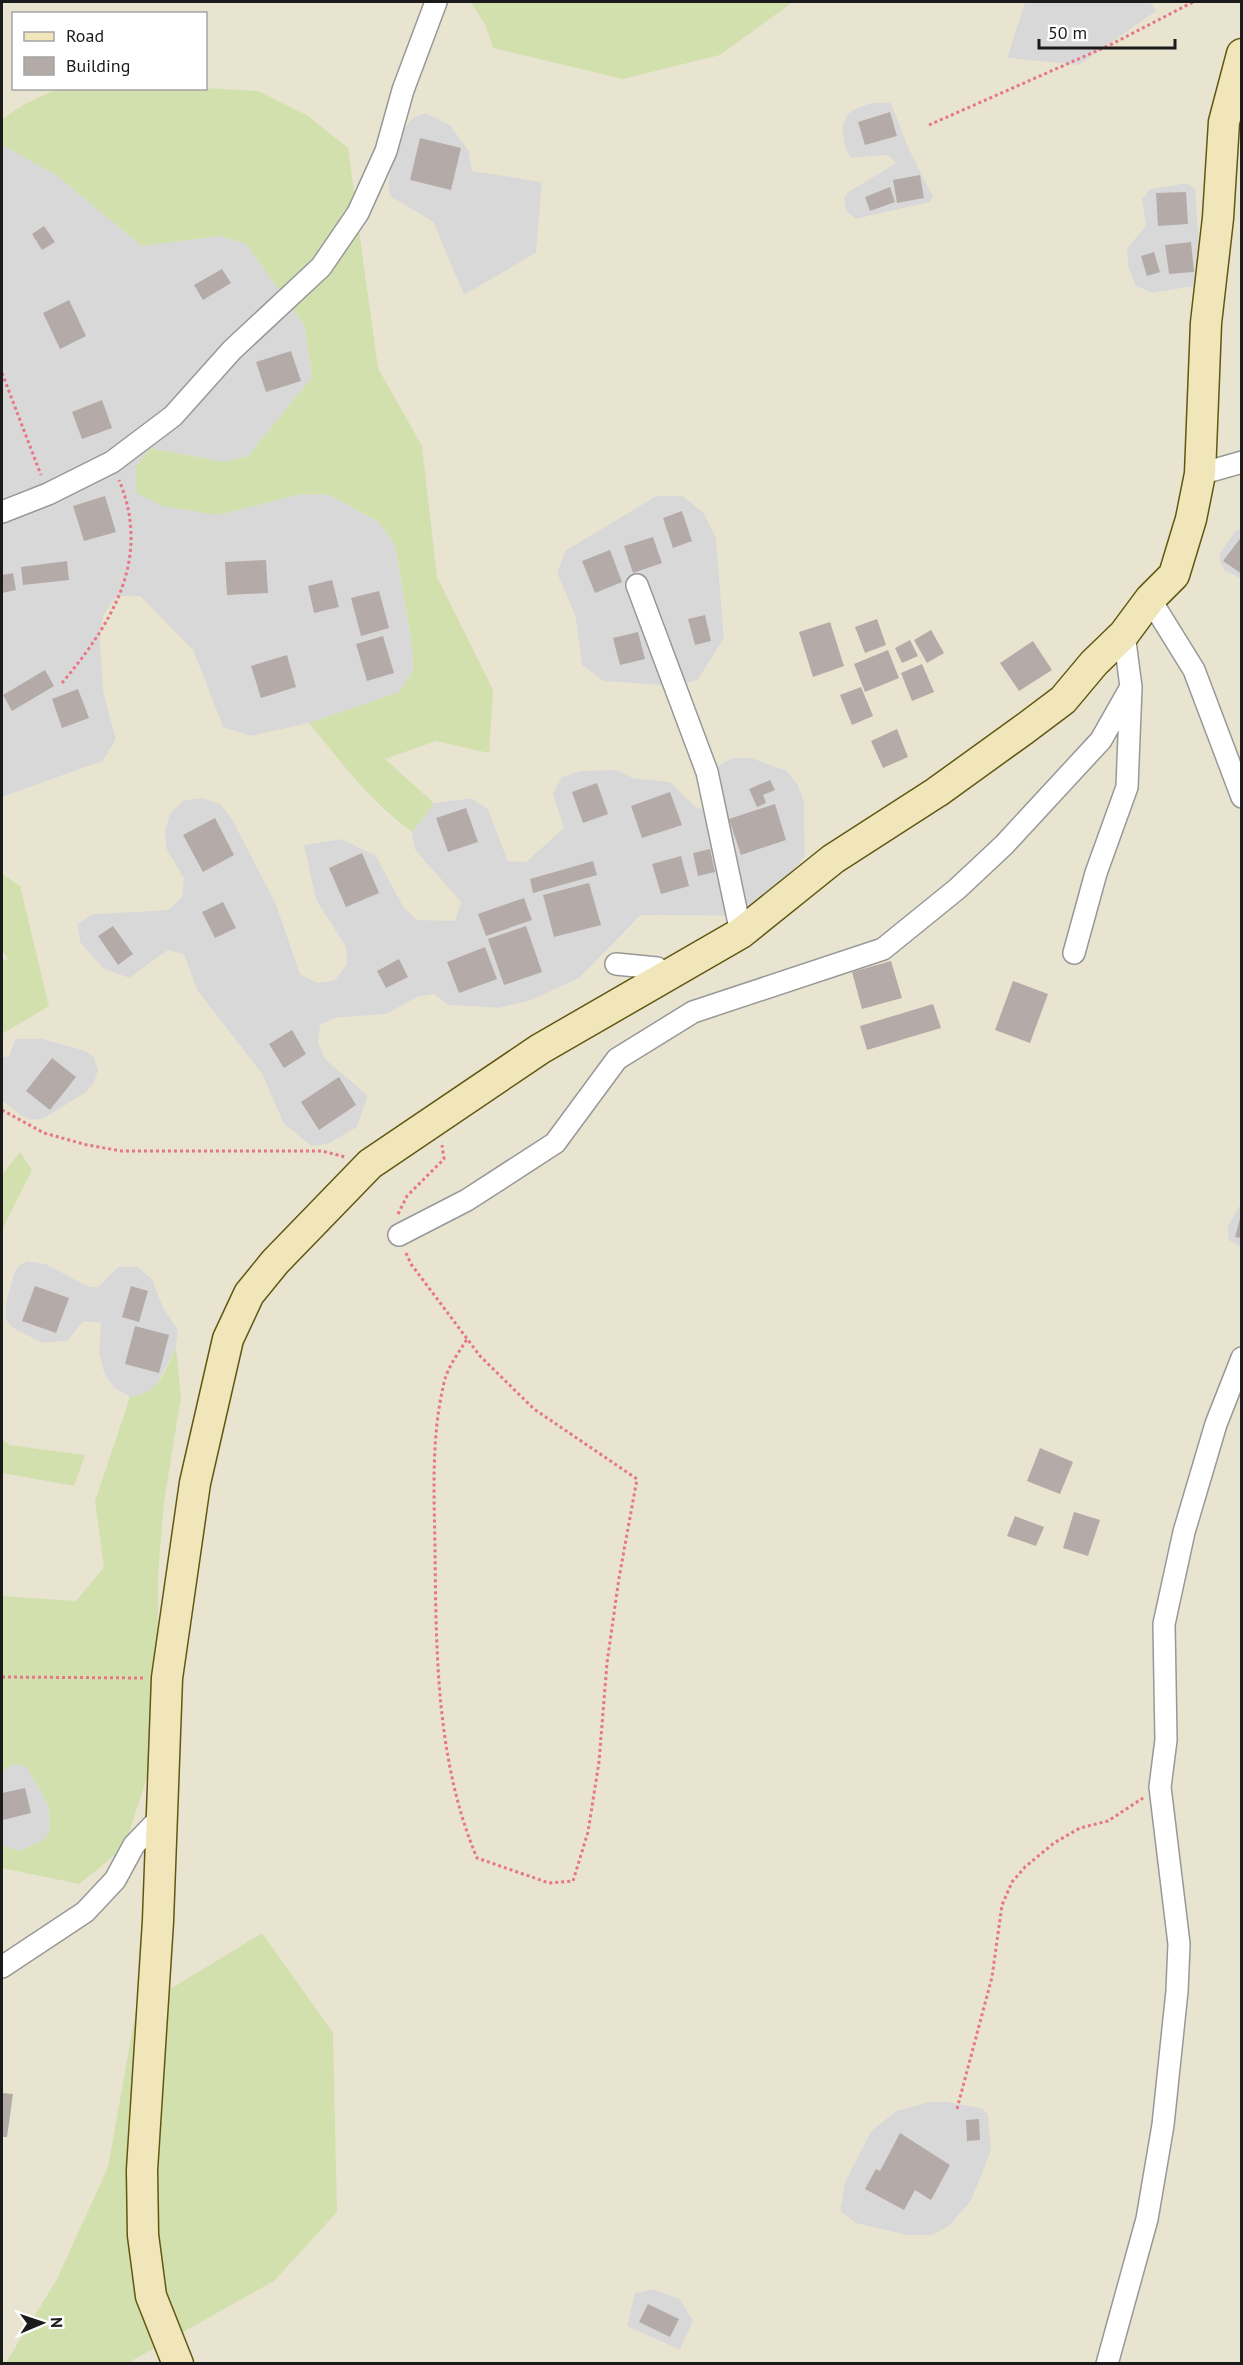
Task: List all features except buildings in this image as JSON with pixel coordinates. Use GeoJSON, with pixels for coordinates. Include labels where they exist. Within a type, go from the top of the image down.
{"type":"FeatureCollection","features":[{"type":"Feature","properties":{"kind":"main road"},"geometry":{"type":"LineString","coordinates":[[178,2364],[151,2296],[144,2235],[142,2170],[162,1816],[167,1678],[195,1483],[228,1339],[249,1294],[299,1235],[370,1164],[540,1048],[663,980],[741,933],[833,859],[938,792],[1063,700],[1094,663],[1124,634],[1150,598],[1174,575],[1191,519],[1200,474],[1206,323],[1218,218],[1224,122],[1242,54]]}},
{"type":"Feature","properties":{"kind":"street"},"geometry":{"type":"LineString","coordinates":[[2,512],[48,494],[112,462],[172,416],[232,350],[321,267],[358,213],[386,151],[403,90],[436,2]]}},
{"type":"Feature","properties":{"kind":"street"},"geometry":{"type":"LineString","coordinates":[[1200,474],[1242,462]]}},
{"type":"Feature","properties":{"kind":"street"},"geometry":{"type":"LineString","coordinates":[[637,585],[707,772],[741,933]]}},
{"type":"Feature","properties":{"kind":"street"},"geometry":{"type":"LineString","coordinates":[[1150,598],[1194,670],[1242,797]]}},
{"type":"Feature","properties":{"kind":"street"},"geometry":{"type":"LineString","coordinates":[[1074,953],[1096,873],[1127,787],[1131,687],[1124,634]]}},
{"type":"Feature","properties":{"kind":"street"},"geometry":{"type":"LineString","coordinates":[[399,1235],[468,1200],[555,1143],[617,1059],[693,1012],[883,950],[957,889],[1004,844],[1101,740],[1131,687]]}},
{"type":"Feature","properties":{"kind":"street"},"geometry":{"type":"LineString","coordinates":[[616,964],[657,968],[663,980]]}},
{"type":"Feature","properties":{"kind":"street"},"geometry":{"type":"LineString","coordinates":[[1107,2364],[1147,2218],[1163,2125],[1177,1991],[1179,1944],[1160,1787],[1166,1740],[1164,1624],[1184,1532],[1216,1424],[1242,1358]]}},
{"type":"Feature","properties":{"kind":"street"},"geometry":{"type":"LineString","coordinates":[[2,1967],[85,1912],[115,1880],[134,1845],[162,1816]]}},
{"type":"Feature","properties":{"kind":"path"},"geometry":{"type":"LineString","coordinates":[[929,125],[1110,45],[1193,2]]}},
{"type":"Feature","properties":{"kind":"path"},"geometry":{"type":"LineString","coordinates":[[2,374],[48,494]]}},
{"type":"Feature","properties":{"kind":"path"},"geometry":{"type":"LineString","coordinates":[[62,683],[93,646],[121,596],[131,556],[131,524],[126,496],[112,462]]}},
{"type":"Feature","properties":{"kind":"path"},"geometry":{"type":"LineString","coordinates":[[2,1110],[44,1133],[87,1145],[122,1151],[322,1151],[370,1164]]}},
{"type":"Feature","properties":{"kind":"path"},"geometry":{"type":"LineString","coordinates":[[438,1116],[444,1159],[407,1196],[394,1221],[411,1264],[480,1356],[534,1408],[637,1479],[617,1588],[607,1663],[599,1762],[588,1832],[573,1881],[549,1883],[477,1858],[462,1822],[445,1742],[436,1609],[436,1437],[445,1377],[467,1339]]}},
{"type":"Feature","properties":{"kind":"path"},"geometry":{"type":"LineString","coordinates":[[2,1677],[167,1678]]}},
{"type":"Feature","properties":{"kind":"path"},"geometry":{"type":"LineString","coordinates":[[957,2109],[992,1977],[1002,1905],[1012,1882],[1025,1867],[1054,1843],[1080,1828],[1108,1821],[1160,1787]]}},
{"type":"Feature","properties":{"kind":"shaded area"},"geometry":{"type":"Polygon","coordinates":[[[2,2],[471,2],[486,26],[493,48],[720,55],[793,2],[1025,2],[1007,58],[1079,65],[1156,11],[1150,2],[1241,2],[1242,529],[1236,530],[1220,553],[1220,562],[1224,570],[1242,579],[1242,1202],[1227,1227],[1229,1240],[1242,1248],[1241,2363],[128,2363],[274,2281],[136,2010],[108,2167],[57,2279],[5,2363],[2,2363],[2,1868],[79,1884],[158,1743],[158,1576],[164,1502],[181,1397],[176,1348],[178,1330],[163,1307],[152,1279],[138,1267],[118,1267],[98,1287],[89,1287],[46,1264],[28,1261],[19,1265],[14,1273],[6,1302],[6,1320],[11,1327],[42,1343],[67,1341],[84,1321],[101,1323],[99,1352],[104,1373],[114,1388],[130,1397],[95,1501],[104,1567],[76,1601],[2,1596],[2,1473],[73,1486],[84,1455],[9,1445],[2,1439],[2,1230],[32,1170],[2,1175],[2,1100],[20,1115],[31,1120],[43,1119],[86,1092],[94,1083],[98,1070],[94,1057],[83,1050],[43,1039],[15,1039],[9,1056],[2,1057],[2,1034],[49,1006],[20,887],[2,874],[2,797],[103,761],[116,739],[103,691],[100,639],[103,615],[117,596],[140,596],[193,650],[223,727],[250,736],[309,723],[386,814],[412,832],[415,850],[461,902],[455,921],[417,920],[404,908],[376,856],[359,846],[342,839],[304,845],[316,900],[346,947],[347,964],[335,980],[317,983],[300,974],[276,904],[232,819],[221,805],[203,798],[184,800],[170,813],[165,830],[166,848],[184,879],[182,897],[168,910],[93,914],[77,924],[80,942],[103,968],[129,978],[168,950],[184,955],[197,990],[262,1074],[284,1124],[311,1146],[328,1144],[357,1127],[368,1096],[325,1059],[318,1043],[320,1025],[335,1018],[386,1014],[417,997],[434,994],[448,1005],[499,1008],[532,1000],[579,978],[641,915],[742,916],[772,897],[805,856],[804,802],[798,785],[787,771],[752,758],[732,758],[715,768],[715,812],[697,808],[670,782],[633,778],[617,770],[580,771],[562,777],[553,794],[564,828],[526,862],[508,861],[488,809],[471,798],[434,803],[385,759],[436,741],[489,752],[458,620],[437,577],[422,446],[378,368],[358,213],[258,91],[207,88],[207,12],[12,12],[12,90],[55,90],[25,104],[2,119],[2,2]],[[871,103],[852,110],[847,115],[842,127],[845,147],[851,158],[887,155],[896,163],[848,192],[844,198],[846,211],[856,219],[930,202],[933,197],[909,149],[891,103],[871,103]],[[426,113],[414,117],[400,133],[388,182],[390,196],[433,222],[464,295],[536,253],[542,182],[472,171],[469,151],[450,125],[426,113]],[[1187,183],[1150,189],[1142,199],[1146,226],[1127,248],[1128,266],[1135,285],[1151,293],[1202,285],[1195,188],[1187,183]],[[656,496],[565,551],[557,573],[575,615],[582,665],[603,681],[674,686],[698,680],[724,638],[716,538],[704,513],[683,496],[656,496]],[[929,2102],[896,2111],[871,2131],[845,2182],[840,2211],[855,2223],[907,2235],[933,2235],[950,2225],[971,2201],[991,2151],[988,2114],[981,2108],[947,2102],[929,2102]],[[653,2289],[635,2293],[627,2326],[680,2350],[693,2321],[680,2299],[653,2289]]]}},
{"type":"Feature","properties":{"kind":"shaded area"},"geometry":{"type":"Polygon","coordinates":[[[1025,2],[1150,2],[1157,11],[1079,65],[1007,58],[1025,2]]]}},
{"type":"Feature","properties":{"kind":"shaded area"},"geometry":{"type":"Polygon","coordinates":[[[871,103],[891,103],[909,149],[934,196],[930,202],[856,219],[846,211],[844,198],[848,192],[896,163],[887,155],[851,158],[845,147],[842,127],[847,115],[852,110],[871,103]]]}},
{"type":"Feature","properties":{"kind":"shaded area"},"geometry":{"type":"Polygon","coordinates":[[[426,113],[450,125],[469,151],[472,170],[542,182],[536,253],[464,295],[433,222],[390,196],[388,183],[400,133],[414,117],[426,113]]]}},
{"type":"Feature","properties":{"kind":"shaded area"},"geometry":{"type":"Polygon","coordinates":[[[2,145],[56,175],[142,246],[220,236],[246,244],[305,326],[312,377],[248,456],[224,462],[150,448],[218,515],[301,494],[329,495],[379,522],[395,545],[412,647],[413,671],[399,692],[297,727],[250,736],[223,727],[193,650],[103,691],[116,739],[103,761],[2,797],[2,145]]]}},
{"type":"Feature","properties":{"kind":"shaded area"},"geometry":{"type":"Polygon","coordinates":[[[1187,183],[1195,188],[1202,285],[1151,293],[1135,285],[1128,266],[1127,248],[1146,226],[1141,199],[1150,189],[1187,183]]]}},
{"type":"Feature","properties":{"kind":"shaded area"},"geometry":{"type":"Polygon","coordinates":[[[656,496],[683,496],[704,513],[716,538],[724,638],[698,680],[674,686],[603,681],[582,665],[575,615],[557,573],[565,551],[656,496]]]}},
{"type":"Feature","properties":{"kind":"shaded area"},"geometry":{"type":"Polygon","coordinates":[[[1241,529],[1241,579],[1224,570],[1220,562],[1220,553],[1236,530],[1241,529]]]}},
{"type":"Feature","properties":{"kind":"shaded area"},"geometry":{"type":"Polygon","coordinates":[[[732,758],[752,758],[787,771],[798,785],[804,802],[805,856],[772,897],[742,916],[641,915],[579,978],[532,1000],[499,1008],[447,1005],[434,994],[417,997],[387,1014],[335,1018],[325,1059],[368,1095],[357,1127],[328,1144],[311,1146],[284,1124],[262,1074],[197,990],[184,955],[168,950],[129,978],[103,969],[80,942],[77,924],[93,914],[168,910],[184,879],[166,848],[165,830],[170,813],[184,800],[203,798],[221,804],[232,819],[276,904],[300,974],[346,947],[316,900],[303,845],[342,839],[376,856],[404,908],[461,902],[415,850],[412,832],[434,803],[472,798],[488,809],[508,861],[562,777],[580,771],[617,769],[633,778],[670,782],[697,808],[715,768],[732,758]]]}},
{"type":"Feature","properties":{"kind":"shaded area"},"geometry":{"type":"Polygon","coordinates":[[[15,1039],[43,1039],[83,1050],[94,1057],[98,1070],[94,1083],[86,1093],[43,1119],[31,1120],[20,1115],[2,1100],[2,1057],[9,1056],[15,1039]]]}},
{"type":"Feature","properties":{"kind":"shaded area"},"geometry":{"type":"Polygon","coordinates":[[[1241,1202],[1241,1248],[1238,1248],[1229,1240],[1227,1227],[1241,1202]]]}},
{"type":"Feature","properties":{"kind":"shaded area"},"geometry":{"type":"Polygon","coordinates":[[[28,1261],[46,1264],[89,1287],[98,1287],[118,1267],[138,1267],[152,1279],[163,1307],[178,1330],[176,1348],[154,1389],[147,1394],[130,1397],[114,1388],[104,1373],[99,1352],[84,1321],[67,1341],[42,1343],[11,1327],[6,1320],[6,1302],[14,1273],[19,1265],[28,1261]]]}},
{"type":"Feature","properties":{"kind":"shaded area"},"geometry":{"type":"Polygon","coordinates":[[[13,1764],[26,1766],[49,1806],[50,1831],[42,1841],[19,1851],[2,1845],[2,1772],[13,1764]]]}},
{"type":"Feature","properties":{"kind":"shaded area"},"geometry":{"type":"Polygon","coordinates":[[[929,2102],[947,2102],[981,2108],[988,2114],[991,2151],[971,2201],[950,2225],[933,2235],[907,2235],[855,2223],[840,2211],[845,2182],[871,2131],[896,2111],[929,2102]]]}},
{"type":"Feature","properties":{"kind":"shaded area"},"geometry":{"type":"Polygon","coordinates":[[[653,2289],[680,2299],[693,2321],[680,2350],[627,2326],[635,2293],[653,2289]]]}},
{"type":"Feature","properties":{"kind":"green space"},"geometry":{"type":"Polygon","coordinates":[[[471,2],[793,2],[720,55],[623,79],[493,48],[486,26],[471,2]]]}},
{"type":"Feature","properties":{"kind":"green space"},"geometry":{"type":"Polygon","coordinates":[[[207,88],[258,91],[308,116],[348,148],[378,368],[422,446],[437,577],[493,690],[489,753],[436,741],[385,759],[434,803],[412,832],[369,795],[309,723],[399,692],[413,671],[412,647],[395,545],[379,522],[329,495],[301,494],[218,515],[163,506],[136,493],[136,467],[150,448],[224,462],[248,456],[312,377],[305,326],[246,244],[220,236],[142,246],[56,175],[2,145],[2,119],[25,104],[55,90],[207,90],[207,88]]]}},
{"type":"Feature","properties":{"kind":"green space"},"geometry":{"type":"Polygon","coordinates":[[[2,874],[20,886],[49,1006],[2,1034],[2,959],[8,960],[2,950],[2,874]]]}},
{"type":"Feature","properties":{"kind":"green space"},"geometry":{"type":"Polygon","coordinates":[[[20,1152],[32,1170],[2,1230],[2,1175],[20,1152]]]}},
{"type":"Feature","properties":{"kind":"green space"},"geometry":{"type":"Polygon","coordinates":[[[176,1348],[181,1397],[164,1502],[158,1576],[158,1743],[124,1848],[79,1884],[2,1868],[2,1845],[19,1851],[42,1841],[50,1831],[49,1806],[26,1766],[13,1764],[2,1772],[2,1596],[76,1601],[104,1567],[95,1501],[130,1397],[148,1391],[154,1386],[164,1373],[176,1348]]]}},
{"type":"Feature","properties":{"kind":"green space"},"geometry":{"type":"Polygon","coordinates":[[[2,1439],[9,1445],[85,1455],[74,1486],[2,1473],[2,1439]]]}},
{"type":"Feature","properties":{"kind":"green space"},"geometry":{"type":"Polygon","coordinates":[[[262,1933],[333,2033],[337,2212],[274,2281],[128,2363],[5,2364],[57,2279],[108,2167],[136,2010],[262,1933]]]}}]}
